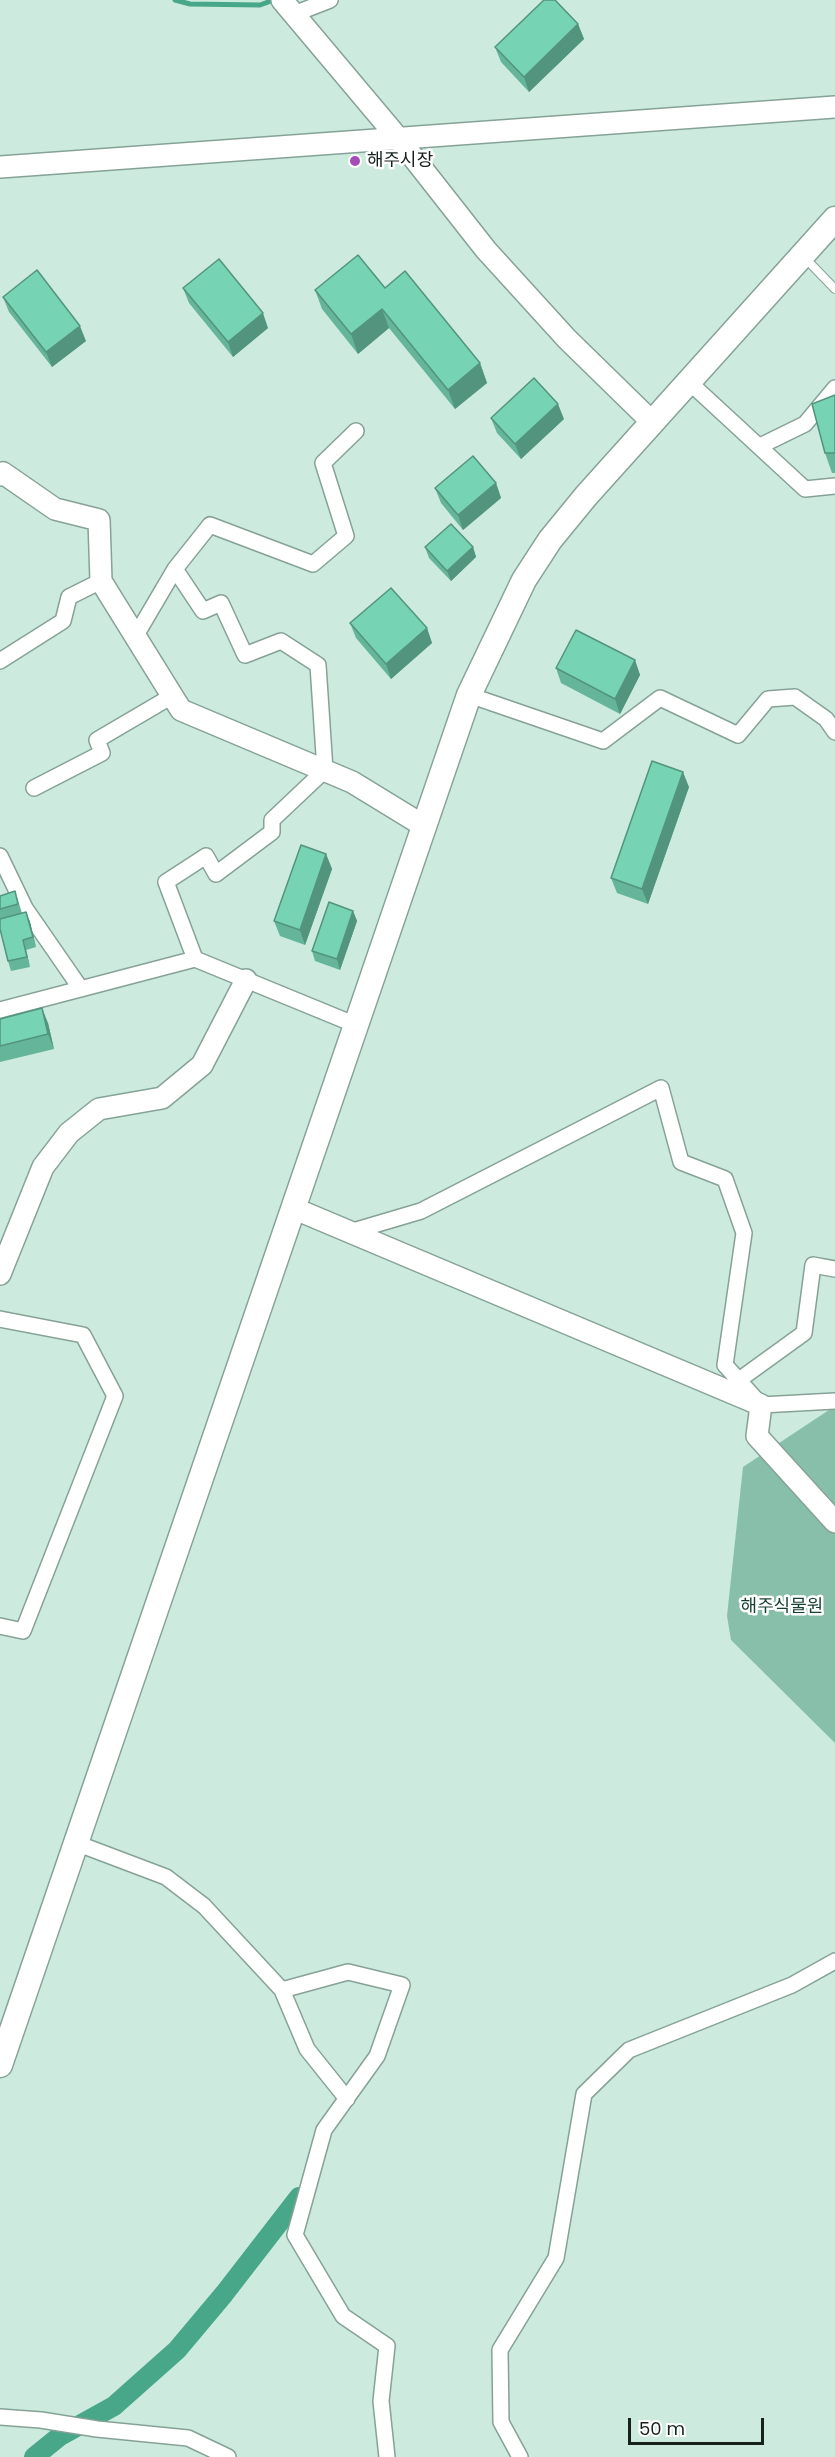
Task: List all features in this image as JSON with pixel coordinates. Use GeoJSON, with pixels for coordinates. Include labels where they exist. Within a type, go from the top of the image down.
{"type":"FeatureCollection","features":[{"type":"Feature","properties":{"kind":"main road"},"geometry":{"type":"LineString","coordinates":[[0,2065],[469,695],[524,580],[550,540],[688,381],[835,219]]}},
{"type":"Feature","properties":{"kind":"street"},"geometry":{"type":"LineString","coordinates":[[288,7],[330,0]]}},
{"type":"Feature","properties":{"kind":"street"},"geometry":{"type":"LineString","coordinates":[[288,7],[398,138],[486,250],[567,339],[652,422]]}},
{"type":"Feature","properties":{"kind":"street"},"geometry":{"type":"LineString","coordinates":[[0,167],[835,107]]}},
{"type":"Feature","properties":{"kind":"street"},"geometry":{"type":"LineString","coordinates":[[688,381],[806,489],[835,486]]}},
{"type":"Feature","properties":{"kind":"street"},"geometry":{"type":"LineString","coordinates":[[760,446],[805,424],[835,388]]}},
{"type":"Feature","properties":{"kind":"street"},"geometry":{"type":"LineString","coordinates":[[135,637],[175,569],[210,525],[313,564],[346,536],[322,463],[356,431]]}},
{"type":"Feature","properties":{"kind":"street"},"geometry":{"type":"LineString","coordinates":[[0,475],[3,473],[55,509],[99,520],[101,581],[181,710],[352,782],[424,826]]}},
{"type":"Feature","properties":{"kind":"street"},"geometry":{"type":"LineString","coordinates":[[175,569],[202,610],[221,603],[245,655],[281,640],[318,665],[325,770]]}},
{"type":"Feature","properties":{"kind":"street"},"geometry":{"type":"LineString","coordinates":[[0,661],[63,621],[69,597],[101,581]]}},
{"type":"Feature","properties":{"kind":"street"},"geometry":{"type":"LineString","coordinates":[[469,695],[603,741],[660,698],[738,735],[768,699],[795,697],[826,719],[835,732]]}},
{"type":"Feature","properties":{"kind":"street"},"geometry":{"type":"LineString","coordinates":[[34,788],[102,753],[96,740],[172,696]]}},
{"type":"Feature","properties":{"kind":"street"},"geometry":{"type":"LineString","coordinates":[[195,959],[166,882],[206,856],[216,874],[272,832],[272,820],[325,770]]}},
{"type":"Feature","properties":{"kind":"street"},"geometry":{"type":"LineString","coordinates":[[0,856],[25,908],[81,989]]}},
{"type":"Feature","properties":{"kind":"street"},"geometry":{"type":"LineString","coordinates":[[0,1010],[195,959],[356,1025]]}},
{"type":"Feature","properties":{"kind":"street"},"geometry":{"type":"LineString","coordinates":[[0,1274],[43,1167],[69,1133],[99,1109],[162,1098],[202,1065],[246,980]]}},
{"type":"Feature","properties":{"kind":"street"},"geometry":{"type":"LineString","coordinates":[[350,1232],[421,1211],[661,1088],[681,1162],[725,1179],[744,1233],[725,1365],[760,1405],[756,1436],[835,1522]]}},
{"type":"Feature","properties":{"kind":"street"},"geometry":{"type":"LineString","coordinates":[[293,1208],[760,1405],[835,1401]]}},
{"type":"Feature","properties":{"kind":"street"},"geometry":{"type":"LineString","coordinates":[[739,1380],[804,1333],[813,1265],[835,1269]]}},
{"type":"Feature","properties":{"kind":"street"},"geometry":{"type":"LineString","coordinates":[[0,1319],[83,1335],[115,1396],[23,1631],[0,1626]]}},
{"type":"Feature","properties":{"kind":"street"},"geometry":{"type":"LineString","coordinates":[[76,1843],[166,1876],[204,1906],[282,1990],[307,2049],[347,2099]]}},
{"type":"Feature","properties":{"kind":"street"},"geometry":{"type":"LineString","coordinates":[[520,2457],[501,2421],[500,2350],[556,2258],[584,2094],[629,2050],[792,1985],[835,1961]]}},
{"type":"Feature","properties":{"kind":"street"},"geometry":{"type":"LineString","coordinates":[[282,1990],[348,1972],[402,1985],[377,2056],[324,2130],[295,2235],[343,2316],[387,2346],[381,2401],[387,2457]]}},
{"type":"Feature","properties":{"kind":"street"},"geometry":{"type":"LineString","coordinates":[[0,2417],[188,2438],[228,2457]]}},
{"type":"Feature","properties":{"kind":"lane"},"geometry":{"type":"LineString","coordinates":[[802,255],[835,289]]}},
{"type":"Feature","properties":{"kind":"green space","name":"해주식물원"},"geometry":{"type":"Polygon","coordinates":[[[835,1406],[835,1743],[731,1640],[727,1616],[743,1467],[835,1406]]]}},
{"type":"Feature","properties":{"kind":"building"},"geometry":{"type":"Polygon","coordinates":[[[544,0],[555,0],[578,24],[524,77],[495,47],[544,0]]]}},
{"type":"Feature","properties":{"kind":"building"},"geometry":{"type":"Polygon","coordinates":[[[358,255],[385,288],[405,271],[480,363],[448,390],[382,309],[351,334],[315,290],[358,255]]]}},
{"type":"Feature","properties":{"kind":"building"},"geometry":{"type":"Polygon","coordinates":[[[219,259],[263,313],[228,342],[183,288],[219,259]]]}},
{"type":"Feature","properties":{"kind":"building"},"geometry":{"type":"Polygon","coordinates":[[[37,270],[80,326],[46,352],[3,297],[37,270]]]}},
{"type":"Feature","properties":{"kind":"building"},"geometry":{"type":"Polygon","coordinates":[[[534,378],[558,404],[515,444],[491,418],[534,378]]]}},
{"type":"Feature","properties":{"kind":"building"},"geometry":{"type":"Polygon","coordinates":[[[835,395],[835,453],[825,453],[812,404],[835,395]]]}},
{"type":"Feature","properties":{"kind":"building"},"geometry":{"type":"Polygon","coordinates":[[[473,456],[496,483],[458,515],[435,488],[473,456]]]}},
{"type":"Feature","properties":{"kind":"building"},"geometry":{"type":"Polygon","coordinates":[[[451,524],[473,547],[447,571],[425,547],[451,524]]]}},
{"type":"Feature","properties":{"kind":"building"},"geometry":{"type":"Polygon","coordinates":[[[391,588],[427,628],[386,664],[350,623],[391,588]]]}},
{"type":"Feature","properties":{"kind":"building"},"geometry":{"type":"Polygon","coordinates":[[[576,630],[635,660],[615,699],[556,668],[576,630]]]}},
{"type":"Feature","properties":{"kind":"building"},"geometry":{"type":"Polygon","coordinates":[[[652,761],[683,772],[642,889],[611,878],[652,761]]]}},
{"type":"Feature","properties":{"kind":"building"},"geometry":{"type":"Polygon","coordinates":[[[301,845],[326,854],[300,930],[274,921],[301,845]]]}},
{"type":"Feature","properties":{"kind":"building"},"geometry":{"type":"Polygon","coordinates":[[[15,891],[18,904],[0,909],[0,896],[15,891]]]}},
{"type":"Feature","properties":{"kind":"building"},"geometry":{"type":"Polygon","coordinates":[[[329,902],[353,911],[337,959],[312,951],[329,902]]]}},
{"type":"Feature","properties":{"kind":"building"},"geometry":{"type":"Polygon","coordinates":[[[26,912],[33,937],[23,940],[27,957],[8,961],[0,929],[0,919],[26,912]]]}},
{"type":"Feature","properties":{"kind":"building"},"geometry":{"type":"Polygon","coordinates":[[[42,1008],[48,1034],[0,1046],[0,1019],[42,1008]]]}},
{"type":"Feature","properties":{"kind":"waterway"},"geometry":{"type":"LineString","coordinates":[[175,0],[190,4],[260,5],[274,0]]}},
{"type":"Feature","properties":{"kind":"waterway"},"geometry":{"type":"LineString","coordinates":[[34,2457],[60,2436],[114,2406],[177,2350],[224,2294],[299,2197]]}},
{"type":"Feature","properties":{"kind":"place","name":"해주시장"},"geometry":{"type":"Point","coordinates":[355,161]}}]}
